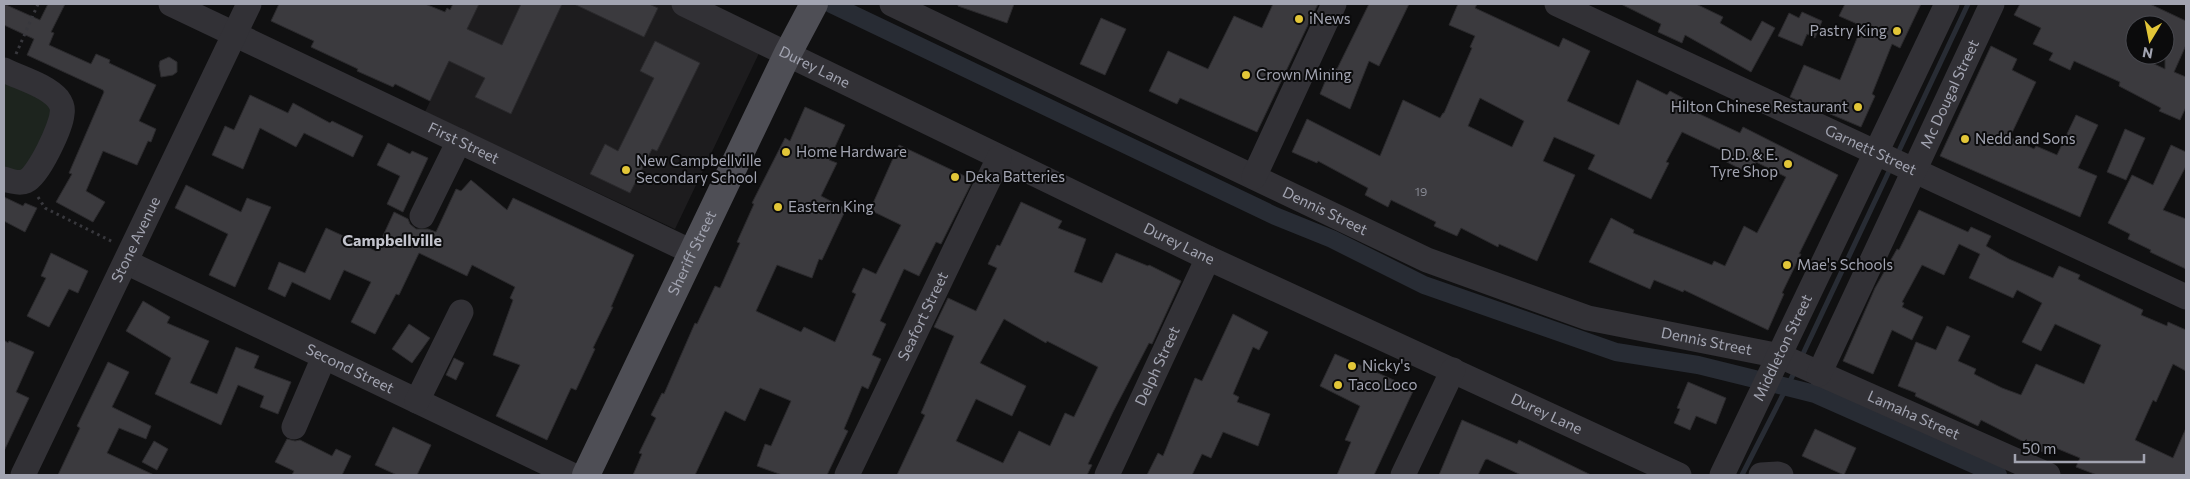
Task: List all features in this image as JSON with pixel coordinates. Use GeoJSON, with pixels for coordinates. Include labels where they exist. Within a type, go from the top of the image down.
{"type":"FeatureCollection","features":[{"type":"Feature","properties":{"kind":"main road","name":"Sheriff Street"},"geometry":{"type":"LineString","coordinates":[[586,475],[788,53],[810,12]]}},
{"type":"Feature","properties":{"kind":"street","name":"First Street"},"geometry":{"type":"LineString","coordinates":[[171,4],[692,252]]}},
{"type":"Feature","properties":{"kind":"street","name":"Stone Avenue"},"geometry":{"type":"LineString","coordinates":[[23,475],[249,4]]}},
{"type":"Feature","properties":{"kind":"street","name":"Durey Lane"},"geometry":{"type":"LineString","coordinates":[[684,4],[1208,258],[1679,475]]}},
{"type":"Feature","properties":{"kind":"street","name":"Dennis Street"},"geometry":{"type":"LineString","coordinates":[[892,4],[1427,260],[1588,318],[1779,362]]}},
{"type":"Feature","properties":{"kind":"street"},"geometry":{"type":"LineString","coordinates":[[1254,177],[1334,4]]}},
{"type":"Feature","properties":{"kind":"street","name":"Garnett Street"},"geometry":{"type":"LineString","coordinates":[[1557,4],[2186,297]]}},
{"type":"Feature","properties":{"kind":"street","name":"Middleton Street"},"geometry":{"type":"LineString","coordinates":[[1722,475],[1759,397],[1779,362],[1947,4]]}},
{"type":"Feature","properties":{"kind":"street","name":"Mc Dougal Street"},"geometry":{"type":"LineString","coordinates":[[1816,373],[1992,4]]}},
{"type":"Feature","properties":{"kind":"street"},"geometry":{"type":"LineString","coordinates":[[6,71],[48,91],[58,99],[62,106],[59,126],[39,168],[15,180]]}},
{"type":"Feature","properties":{"kind":"street"},"geometry":{"type":"LineString","coordinates":[[422,216],[459,141]]}},
{"type":"Feature","properties":{"kind":"street","name":"Seafort Street"},"geometry":{"type":"LineString","coordinates":[[847,475],[999,158]]}},
{"type":"Feature","properties":{"kind":"street","name":"Second Street"},"geometry":{"type":"LineString","coordinates":[[128,256],[324,357],[572,475]]}},
{"type":"Feature","properties":{"kind":"street","name":"Delph Street"},"geometry":{"type":"LineString","coordinates":[[1107,475],[1208,258]]}},
{"type":"Feature","properties":{"kind":"street"},"geometry":{"type":"LineString","coordinates":[[417,401],[461,312]]}},
{"type":"Feature","properties":{"kind":"street"},"geometry":{"type":"LineString","coordinates":[[294,427],[324,357]]}},
{"type":"Feature","properties":{"kind":"street","name":"Lamaha Street"},"geometry":{"type":"LineString","coordinates":[[1779,362],[1816,373],[2048,475]]}},
{"type":"Feature","properties":{"kind":"street"},"geometry":{"type":"LineString","coordinates":[[1404,475],[1453,370]]}},
{"type":"Feature","properties":{"kind":"street"},"geometry":{"type":"LineString","coordinates":[[1761,475],[1781,475]]}},
{"type":"Feature","properties":{"kind":"path"},"geometry":{"type":"LineString","coordinates":[[6,71],[38,4]]}},
{"type":"Feature","properties":{"kind":"path"},"geometry":{"type":"LineString","coordinates":[[15,180],[45,208],[128,256]]}},
{"type":"Feature","properties":{"kind":"shaded area","name":"New Campbellville Secondary School"},"geometry":{"type":"Polygon","coordinates":[[[479,4],[671,4],[762,47],[675,229],[425,112],[459,40],[461,41],[479,4]]]}},
{"type":"Feature","properties":{"kind":"shaded area"},"geometry":{"type":"Polygon","coordinates":[[[4,81],[49,101],[51,123],[27,167],[20,173],[4,171],[4,81]]]}},
{"type":"Feature","properties":{"kind":"building"},"geometry":{"type":"Polygon","coordinates":[[[4,4],[40,20],[48,4],[65,4],[51,32],[54,33],[49,45],[91,64],[96,54],[110,60],[109,63],[156,85],[139,121],[156,129],[151,142],[148,141],[137,165],[103,151],[86,191],[105,202],[93,222],[56,202],[72,174],[69,173],[104,92],[27,55],[34,39],[4,25],[4,4]]]}},
{"type":"Feature","properties":{"kind":"building"},"geometry":{"type":"Polygon","coordinates":[[[279,4],[425,4],[445,12],[447,8],[450,10],[453,4],[479,4],[467,29],[502,45],[521,4],[562,4],[511,114],[475,97],[485,78],[449,61],[430,101],[395,84],[393,87],[357,71],[358,69],[311,47],[314,41],[271,21],[279,4]]]}},
{"type":"Feature","properties":{"kind":"building"},"geometry":{"type":"Polygon","coordinates":[[[574,4],[649,4],[658,8],[644,37],[574,4]]]}},
{"type":"Feature","properties":{"kind":"building"},"geometry":{"type":"Polygon","coordinates":[[[958,4],[1014,4],[1007,23],[958,6],[958,4]]]}},
{"type":"Feature","properties":{"kind":"building","name":"Crown Mining"},"geometry":{"type":"Polygon","coordinates":[[[1273,4],[1318,4],[1257,132],[1180,98],[1177,104],[1149,91],[1168,51],[1208,69],[1234,16],[1262,28],[1273,4]]]}},
{"type":"Feature","properties":{"kind":"building"},"geometry":{"type":"Polygon","coordinates":[[[1369,4],[1409,4],[1379,66],[1369,61],[1350,109],[1320,94],[1331,67],[1337,69],[1369,4]]]}},
{"type":"Feature","properties":{"kind":"building"},"geometry":{"type":"Polygon","coordinates":[[[1458,4],[1477,4],[1475,8],[1559,47],[1563,38],[1590,51],[1567,101],[1619,125],[1637,80],[1667,95],[1670,91],[1696,105],[1693,111],[1740,133],[1743,127],[1838,175],[1799,254],[1801,254],[1782,293],[1784,294],[1768,330],[1684,290],[1683,292],[1654,280],[1650,289],[1589,262],[1611,218],[1634,230],[1633,233],[1712,265],[1714,261],[1725,266],[1744,226],[1757,233],[1786,177],[1756,162],[1750,174],[1725,161],[1729,154],[1682,132],[1666,162],[1669,163],[1651,199],[1588,169],[1595,155],[1554,137],[1543,161],[1575,175],[1537,261],[1499,244],[1498,247],[1461,228],[1457,236],[1434,226],[1436,222],[1391,200],[1388,207],[1365,195],[1368,188],[1318,161],[1317,163],[1292,152],[1307,119],[1380,156],[1403,100],[1440,118],[1444,113],[1472,48],[1470,47],[1475,36],[1449,25],[1458,4]],[[1480,98],[1468,126],[1512,147],[1524,121],[1480,98]]]}},
{"type":"Feature","properties":{"kind":"building"},"geometry":{"type":"Polygon","coordinates":[[[1621,4],[1696,4],[1723,17],[1720,23],[1751,41],[1762,21],[1775,28],[1751,72],[1685,35],[1682,43],[1658,32],[1661,24],[1621,4]]]}},
{"type":"Feature","properties":{"kind":"building"},"geometry":{"type":"Polygon","coordinates":[[[1845,4],[1921,4],[1900,48],[1892,44],[1872,94],[1875,96],[1861,127],[1790,97],[1804,65],[1840,80],[1862,26],[1839,16],[1845,4]]]}},
{"type":"Feature","properties":{"kind":"building"},"geometry":{"type":"Polygon","coordinates":[[[2020,4],[2150,4],[2173,15],[2125,15],[2125,65],[2156,65],[2165,69],[2165,65],[2175,65],[2175,16],[2186,21],[2186,45],[2174,72],[2186,77],[2186,107],[2180,120],[2159,111],[2161,108],[2119,86],[2120,82],[2074,61],[2070,70],[2049,60],[2053,53],[2033,44],[2041,28],[2014,15],[2020,4]]]}},
{"type":"Feature","properties":{"kind":"building"},"geometry":{"type":"Polygon","coordinates":[[[1802,12],[1822,21],[1815,38],[1807,34],[1802,46],[1778,36],[1789,13],[1799,18],[1802,12]]]}},
{"type":"Feature","properties":{"kind":"building"},"geometry":{"type":"Polygon","coordinates":[[[1101,18],[1126,29],[1105,75],[1080,64],[1101,18]]]}},
{"type":"Feature","properties":{"kind":"building"},"geometry":{"type":"Polygon","coordinates":[[[655,41],[700,63],[657,151],[652,149],[630,193],[590,174],[605,144],[618,151],[654,78],[640,71],[655,41]]]}},
{"type":"Feature","properties":{"kind":"building"},"geometry":{"type":"Polygon","coordinates":[[[1991,46],[2017,59],[2012,70],[2036,82],[2010,137],[2034,149],[2036,146],[2057,155],[2076,115],[2098,125],[2078,168],[2097,176],[2080,217],[1940,156],[1991,46]]]}},
{"type":"Feature","properties":{"kind":"building"},"geometry":{"type":"Polygon","coordinates":[[[169,57],[177,62],[177,72],[173,75],[161,77],[160,61],[169,57]]]}},
{"type":"Feature","properties":{"kind":"building"},"geometry":{"type":"Polygon","coordinates":[[[250,95],[288,113],[293,103],[330,123],[332,121],[363,136],[353,157],[304,133],[296,147],[260,128],[243,169],[212,155],[225,126],[234,130],[250,95]]]}},
{"type":"Feature","properties":{"kind":"building"},"geometry":{"type":"Polygon","coordinates":[[[805,107],[845,125],[829,160],[837,163],[821,196],[846,209],[822,260],[819,259],[812,278],[777,265],[756,311],[801,332],[804,327],[835,342],[856,294],[852,292],[863,268],[876,274],[901,225],[870,210],[899,145],[973,180],[941,244],[936,242],[919,276],[904,269],[880,321],[886,324],[872,355],[881,359],[868,389],[862,386],[844,429],[848,431],[827,475],[782,475],[757,466],[765,444],[771,446],[791,401],[760,388],[745,421],[725,411],[695,475],[633,475],[642,454],[639,453],[656,418],[651,415],[662,393],[664,394],[695,323],[697,324],[715,286],[720,288],[740,243],[737,242],[754,204],[752,203],[785,138],[790,141],[805,107]]]}},
{"type":"Feature","properties":{"kind":"building"},"geometry":{"type":"Polygon","coordinates":[[[2125,129],[2145,138],[2126,180],[2107,172],[2125,129]]]}},
{"type":"Feature","properties":{"kind":"building"},"geometry":{"type":"Polygon","coordinates":[[[388,143],[410,154],[412,151],[428,158],[403,212],[387,204],[400,176],[377,165],[388,143]]]}},
{"type":"Feature","properties":{"kind":"building"},"geometry":{"type":"Polygon","coordinates":[[[2171,145],[2186,152],[2186,166],[2163,210],[2186,219],[2186,269],[2150,252],[2151,250],[2128,239],[2130,234],[2108,223],[2132,175],[2153,185],[2171,145]]]}},
{"type":"Feature","properties":{"kind":"building"},"geometry":{"type":"Polygon","coordinates":[[[471,180],[507,210],[513,198],[634,255],[576,390],[571,388],[547,440],[496,416],[520,365],[493,355],[513,300],[510,298],[515,287],[472,265],[467,276],[419,253],[399,295],[396,294],[375,334],[351,322],[371,282],[344,270],[330,300],[292,282],[285,297],[268,289],[279,262],[305,273],[326,228],[376,251],[394,212],[408,219],[410,224],[416,229],[428,229],[436,232],[456,189],[461,191],[471,180]]]}},
{"type":"Feature","properties":{"kind":"building"},"geometry":{"type":"Polygon","coordinates":[[[186,185],[241,212],[247,198],[271,207],[235,287],[209,275],[228,234],[175,208],[186,185]]]}},
{"type":"Feature","properties":{"kind":"building"},"geometry":{"type":"Polygon","coordinates":[[[4,197],[23,206],[25,203],[37,208],[25,232],[4,221],[4,197]]]}},
{"type":"Feature","properties":{"kind":"building"},"geometry":{"type":"Polygon","coordinates":[[[1021,202],[1062,221],[1058,228],[1086,239],[1074,272],[1102,283],[1116,253],[1149,265],[1181,281],[1152,344],[1149,343],[1113,412],[1088,464],[1092,465],[1087,475],[897,475],[925,415],[921,413],[954,336],[934,327],[948,298],[976,311],[997,268],[988,264],[997,245],[1000,246],[1021,202]],[[1004,319],[980,363],[1026,386],[1012,416],[976,399],[956,441],[1003,463],[1019,431],[1050,446],[1065,413],[1074,417],[1098,367],[1047,341],[1046,343],[1004,319]]]}},
{"type":"Feature","properties":{"kind":"building"},"geometry":{"type":"Polygon","coordinates":[[[1919,210],[1968,232],[1971,227],[1991,236],[1986,246],[2009,259],[2053,278],[2059,266],[2080,275],[2078,279],[2143,310],[2141,315],[2167,326],[2168,322],[2186,330],[2186,371],[2173,364],[2156,402],[2153,400],[2135,440],[2173,458],[2186,428],[2186,475],[2097,475],[2076,467],[2080,458],[2051,446],[2048,454],[2027,446],[2028,444],[1981,420],[1978,426],[1915,396],[1916,393],[1898,386],[1916,342],[1936,350],[1947,326],[1970,336],[1958,361],[1976,369],[1974,374],[2021,395],[2036,364],[2084,384],[2101,345],[2055,324],[2041,351],[2022,342],[2042,303],[2017,290],[2013,298],[1969,278],[1980,254],[1959,244],[1944,275],[1922,265],[1902,302],[1904,303],[1902,307],[1923,317],[1912,340],[1892,330],[1873,374],[1843,361],[1875,288],[1897,249],[1899,250],[1919,210]]]}},
{"type":"Feature","properties":{"kind":"building"},"geometry":{"type":"Polygon","coordinates":[[[51,253],[88,271],[78,293],[69,289],[49,327],[27,316],[46,278],[41,276],[51,253]]]}},
{"type":"Feature","properties":{"kind":"building"},"geometry":{"type":"Polygon","coordinates":[[[143,301],[170,317],[167,323],[209,341],[190,383],[217,394],[236,347],[259,356],[254,368],[291,382],[278,414],[260,407],[264,396],[238,385],[221,425],[155,394],[171,358],[126,331],[143,301]]]}},
{"type":"Feature","properties":{"kind":"building"},"geometry":{"type":"Polygon","coordinates":[[[1233,314],[1268,332],[1259,350],[1253,347],[1233,394],[1239,397],[1237,402],[1270,414],[1258,446],[1223,432],[1211,458],[1202,454],[1192,475],[1147,475],[1158,453],[1163,456],[1195,378],[1202,381],[1233,314]]]}},
{"type":"Feature","properties":{"kind":"building"},"geometry":{"type":"Polygon","coordinates":[[[409,324],[430,338],[412,363],[392,349],[409,324]]]}},
{"type":"Feature","properties":{"kind":"building"},"geometry":{"type":"Polygon","coordinates":[[[4,340],[34,352],[16,392],[29,398],[4,451],[4,340]]]}},
{"type":"Feature","properties":{"kind":"building"},"geometry":{"type":"Polygon","coordinates":[[[1335,354],[1414,389],[1374,475],[1337,475],[1351,442],[1345,440],[1360,406],[1320,386],[1335,354]]]}},
{"type":"Feature","properties":{"kind":"building"},"geometry":{"type":"Polygon","coordinates":[[[454,358],[464,363],[456,380],[446,375],[454,358]]]}},
{"type":"Feature","properties":{"kind":"building"},"geometry":{"type":"Polygon","coordinates":[[[108,362],[129,372],[112,407],[151,426],[146,439],[119,428],[107,453],[154,475],[58,475],[80,428],[77,426],[108,362]]]}},
{"type":"Feature","properties":{"kind":"building"},"geometry":{"type":"Polygon","coordinates":[[[1688,382],[1726,398],[1716,424],[1696,416],[1690,430],[1674,423],[1680,409],[1677,408],[1688,382]]]}},
{"type":"Feature","properties":{"kind":"building"},"geometry":{"type":"Polygon","coordinates":[[[1462,420],[1517,444],[1519,440],[1591,475],[1521,475],[1487,459],[1478,475],[1439,475],[1462,420]]]}},
{"type":"Feature","properties":{"kind":"building"},"geometry":{"type":"Polygon","coordinates":[[[393,427],[431,445],[417,475],[397,475],[375,465],[393,427]]]}},
{"type":"Feature","properties":{"kind":"building"},"geometry":{"type":"Polygon","coordinates":[[[1815,429],[1856,448],[1844,475],[1802,456],[1815,429]]]}},
{"type":"Feature","properties":{"kind":"building"},"geometry":{"type":"Polygon","coordinates":[[[287,439],[300,440],[332,456],[336,449],[351,456],[342,475],[292,475],[294,471],[275,462],[287,439]]]}},
{"type":"Feature","properties":{"kind":"building"},"geometry":{"type":"Polygon","coordinates":[[[154,441],[168,449],[157,470],[142,462],[154,441]]]}},
{"type":"Feature","properties":{"kind":"waterway"},"geometry":{"type":"LineString","coordinates":[[831,4],[1275,216],[1332,239],[1424,285],[1616,352],[1698,365],[1815,394],[1998,475]]}},
{"type":"Feature","properties":{"kind":"waterway"},"geometry":{"type":"LineString","coordinates":[[1897,155],[1968,4]]}},
{"type":"Feature","properties":{"kind":"waterway"},"geometry":{"type":"LineString","coordinates":[[1801,358],[1891,167]]}},
{"type":"Feature","properties":{"kind":"waterway"},"geometry":{"type":"LineString","coordinates":[[1742,475],[1795,371]]}},
{"type":"Feature","properties":{"kind":"place","name":"iNews"},"geometry":{"type":"Point","coordinates":[1299,19]}},
{"type":"Feature","properties":{"kind":"place","name":"Pastry King"},"geometry":{"type":"Point","coordinates":[1897,31]}},
{"type":"Feature","properties":{"kind":"place","name":"Crown Mining"},"geometry":{"type":"Point","coordinates":[1246,75]}},
{"type":"Feature","properties":{"kind":"place","name":"Hilton Chinese Restaurant"},"geometry":{"type":"Point","coordinates":[1858,107]}},
{"type":"Feature","properties":{"kind":"place","name":"Nedd and Sons"},"geometry":{"type":"Point","coordinates":[1965,139]}},
{"type":"Feature","properties":{"kind":"place","name":"Home Hardware"},"geometry":{"type":"Point","coordinates":[786,152]}},
{"type":"Feature","properties":{"kind":"place","name":"D.D. & E. Tyre Shop"},"geometry":{"type":"Point","coordinates":[1788,164]}},
{"type":"Feature","properties":{"kind":"place","name":"New Campbellville Secondary School"},"geometry":{"type":"Point","coordinates":[626,170]}},
{"type":"Feature","properties":{"kind":"place","name":"Deka Batteries"},"geometry":{"type":"Point","coordinates":[955,177]}},
{"type":"Feature","properties":{"kind":"place","name":"Eastern King"},"geometry":{"type":"Point","coordinates":[778,207]}},
{"type":"Feature","properties":{"kind":"place","name":"Mae's Schools"},"geometry":{"type":"Point","coordinates":[1787,265]}},
{"type":"Feature","properties":{"kind":"place","name":"Nicky's"},"geometry":{"type":"Point","coordinates":[1352,366]}},
{"type":"Feature","properties":{"kind":"place","name":"Taco Loco"},"geometry":{"type":"Point","coordinates":[1338,385]}},
{"type":"Feature","properties":{"kind":"district","name":"Campbellville"},"geometry":{"type":"Point","coordinates":[392,240]}}]}
